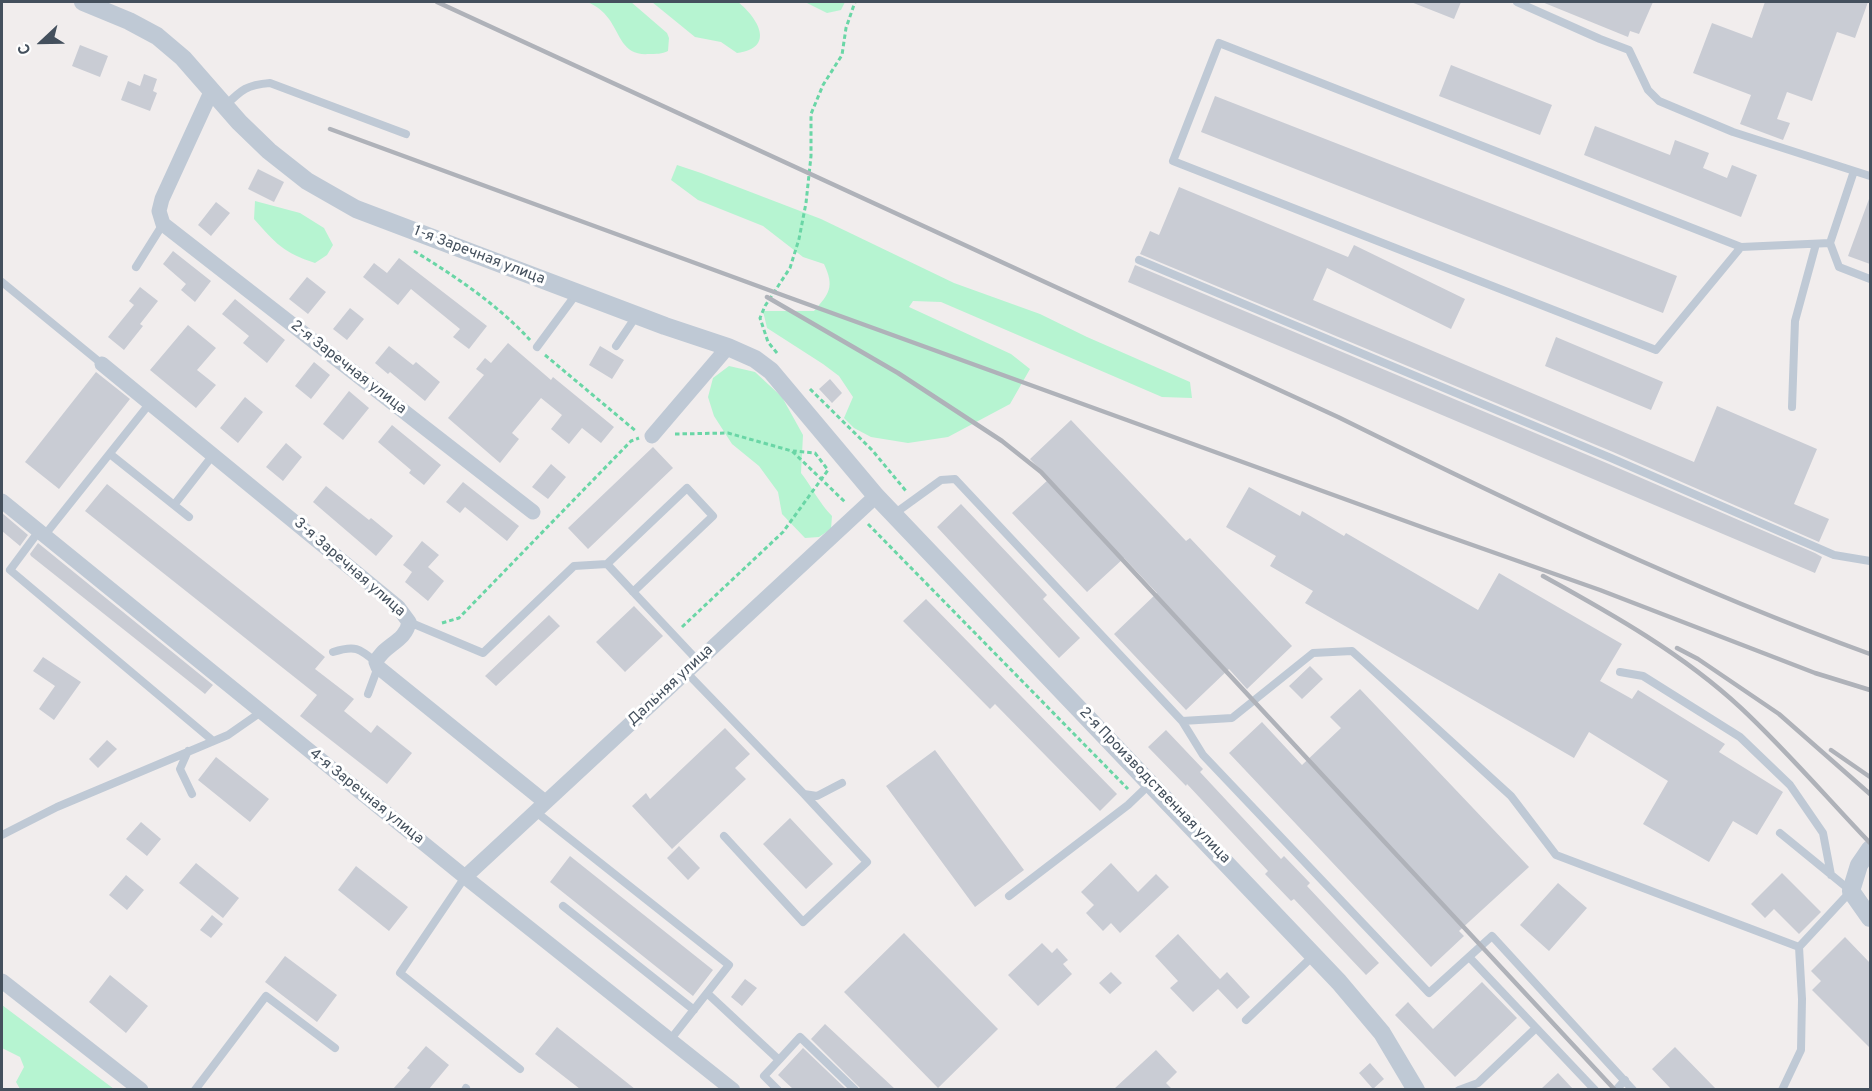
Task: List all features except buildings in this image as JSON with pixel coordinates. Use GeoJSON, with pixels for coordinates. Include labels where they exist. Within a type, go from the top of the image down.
{"type":"FeatureCollection","features":[{"type":"Feature","properties":{"kind":"street","name":"1-я Заречная улица"},"geometry":{"type":"LineString","coordinates":[[83,2],[129,21],[157,36],[183,58],[269,151],[307,182],[356,209],[755,359],[771,371],[876,496]]}},
{"type":"Feature","properties":{"kind":"street"},"geometry":{"type":"LineString","coordinates":[[163,224],[159,211],[162,200],[212,90]]}},
{"type":"Feature","properties":{"kind":"street","name":"2-я Заречная улица"},"geometry":{"type":"LineString","coordinates":[[163,224],[533,512]]}},
{"type":"Feature","properties":{"kind":"street"},"geometry":{"type":"LineString","coordinates":[[652,436],[728,347]]}},
{"type":"Feature","properties":{"kind":"street","name":"3-я Заречная улица"},"geometry":{"type":"LineString","coordinates":[[102,364],[398,607],[415,624],[404,636],[378,656],[377,664]]}},
{"type":"Feature","properties":{"kind":"street","name":"Дальняя улица"},"geometry":{"type":"LineString","coordinates":[[465,877],[876,496]]}},
{"type":"Feature","properties":{"kind":"street","name":"2-я Производственная улица"},"geometry":{"type":"LineString","coordinates":[[876,496],[1314,955],[1382,1034],[1416,1089]]}},
{"type":"Feature","properties":{"kind":"street","name":"4-я Заречная улица"},"geometry":{"type":"LineString","coordinates":[[2,501],[465,877],[733,1089]]}},
{"type":"Feature","properties":{"kind":"street"},"geometry":{"type":"LineString","coordinates":[[377,664],[541,807]]}},
{"type":"Feature","properties":{"kind":"street"},"geometry":{"type":"LineString","coordinates":[[1870,849],[1859,865],[1851,891],[1870,918]]}},
{"type":"Feature","properties":{"kind":"street"},"geometry":{"type":"LineString","coordinates":[[2,981],[141,1089]]}},
{"type":"Feature","properties":{"kind":"lane"},"geometry":{"type":"LineString","coordinates":[[1517,2],[1629,50],[1648,90],[1659,101],[1733,132],[1870,176]]}},
{"type":"Feature","properties":{"kind":"lane"},"geometry":{"type":"LineString","coordinates":[[1741,247],[1656,350],[1173,161],[1219,43],[1741,247],[1830,243]]}},
{"type":"Feature","properties":{"kind":"lane"},"geometry":{"type":"LineString","coordinates":[[225,106],[240,90],[251,85],[270,82],[406,134]]}},
{"type":"Feature","properties":{"kind":"lane"},"geometry":{"type":"LineString","coordinates":[[1854,171],[1830,243],[1839,267],[1870,279]]}},
{"type":"Feature","properties":{"kind":"lane"},"geometry":{"type":"LineString","coordinates":[[136,267],[163,224]]}},
{"type":"Feature","properties":{"kind":"lane"},"geometry":{"type":"LineString","coordinates":[[1792,407],[1795,321],[1816,244]]}},
{"type":"Feature","properties":{"kind":"lane"},"geometry":{"type":"LineString","coordinates":[[1139,260],[1611,458],[1834,555],[1870,561]]}},
{"type":"Feature","properties":{"kind":"lane"},"geometry":{"type":"LineString","coordinates":[[2,282],[102,364]]}},
{"type":"Feature","properties":{"kind":"lane"},"geometry":{"type":"LineString","coordinates":[[537,347],[577,293]]}},
{"type":"Feature","properties":{"kind":"lane"},"geometry":{"type":"LineString","coordinates":[[616,346],[637,315]]}},
{"type":"Feature","properties":{"kind":"lane"},"geometry":{"type":"LineString","coordinates":[[150,403],[110,454],[10,570],[213,741]]}},
{"type":"Feature","properties":{"kind":"lane"},"geometry":{"type":"LineString","coordinates":[[110,454],[189,517]]}},
{"type":"Feature","properties":{"kind":"lane"},"geometry":{"type":"LineString","coordinates":[[174,505],[213,455]]}},
{"type":"Feature","properties":{"kind":"lane"},"geometry":{"type":"LineString","coordinates":[[894,514],[940,480],[955,479],[1182,721],[1203,754],[1429,993],[1492,936],[1634,1089]]}},
{"type":"Feature","properties":{"kind":"lane"},"geometry":{"type":"LineString","coordinates":[[415,624],[483,653],[574,566],[607,564],[687,488],[713,516],[633,592]]}},
{"type":"Feature","properties":{"kind":"lane"},"geometry":{"type":"LineString","coordinates":[[607,564],[698,661]]}},
{"type":"Feature","properties":{"kind":"lane"},"geometry":{"type":"LineString","coordinates":[[333,652],[348,647],[361,650],[377,664],[368,694]]}},
{"type":"Feature","properties":{"kind":"lane"},"geometry":{"type":"LineString","coordinates":[[1182,721],[1232,718],[1313,653],[1352,651],[1511,796],[1556,855],[1799,946]]}},
{"type":"Feature","properties":{"kind":"lane"},"geometry":{"type":"LineString","coordinates":[[686,672],[867,862],[803,922],[724,836]]}},
{"type":"Feature","properties":{"kind":"lane"},"geometry":{"type":"LineString","coordinates":[[1620,672],[1643,676],[1740,737],[1757,753],[1790,785],[1823,833],[1832,875]]}},
{"type":"Feature","properties":{"kind":"lane"},"geometry":{"type":"LineString","coordinates":[[2,836],[57,807],[228,735],[261,712]]}},
{"type":"Feature","properties":{"kind":"lane"},"geometry":{"type":"LineString","coordinates":[[188,751],[180,769],[192,794]]}},
{"type":"Feature","properties":{"kind":"lane"},"geometry":{"type":"LineString","coordinates":[[804,794],[817,796],[842,783]]}},
{"type":"Feature","properties":{"kind":"lane"},"geometry":{"type":"LineString","coordinates":[[1009,896],[1136,797],[1150,783]]}},
{"type":"Feature","properties":{"kind":"lane"},"geometry":{"type":"LineString","coordinates":[[541,807],[729,965],[670,1040]]}},
{"type":"Feature","properties":{"kind":"lane"},"geometry":{"type":"LineString","coordinates":[[1780,833],[1851,891],[1799,946],[1802,999],[1801,1050],[1782,1089]]}},
{"type":"Feature","properties":{"kind":"lane"},"geometry":{"type":"LineString","coordinates":[[465,877],[400,973],[520,1069]]}},
{"type":"Feature","properties":{"kind":"lane"},"geometry":{"type":"LineString","coordinates":[[563,906],[694,1010]]}},
{"type":"Feature","properties":{"kind":"lane"},"geometry":{"type":"LineString","coordinates":[[1246,1020],[1314,955]]}},
{"type":"Feature","properties":{"kind":"lane"},"geometry":{"type":"LineString","coordinates":[[1469,957],[1595,1089]]}},
{"type":"Feature","properties":{"kind":"lane"},"geometry":{"type":"LineString","coordinates":[[707,993],[778,1060]]}},
{"type":"Feature","properties":{"kind":"lane"},"geometry":{"type":"LineString","coordinates":[[195,1089],[266,996],[335,1048]]}},
{"type":"Feature","properties":{"kind":"lane"},"geometry":{"type":"LineString","coordinates":[[1459,1089],[1478,1083],[1536,1028]]}},
{"type":"Feature","properties":{"kind":"lane"},"geometry":{"type":"LineString","coordinates":[[778,1089],[764,1076],[800,1037],[855,1089]]}},
{"type":"Feature","properties":{"kind":"lane"},"geometry":{"type":"LineString","coordinates":[[1616,1089],[1625,1080]]}},
{"type":"Feature","properties":{"kind":"path"},"geometry":{"type":"LineString","coordinates":[[782,359],[768,342],[760,318],[765,306],[790,268],[806,203],[812,148],[811,114],[823,85],[842,55],[846,28],[855,2]]}},
{"type":"Feature","properties":{"kind":"path"},"geometry":{"type":"LineString","coordinates":[[411,249],[444,270],[517,326],[537,347],[643,437],[631,441],[459,618],[440,623],[415,624]]}},
{"type":"Feature","properties":{"kind":"path"},"geometry":{"type":"LineString","coordinates":[[805,384],[872,450],[914,500]]}},
{"type":"Feature","properties":{"kind":"path"},"geometry":{"type":"LineString","coordinates":[[652,436],[728,433],[792,451],[815,453],[828,470],[783,532],[674,635]]}},
{"type":"Feature","properties":{"kind":"path"},"geometry":{"type":"LineString","coordinates":[[792,451],[1136,797]]}},
{"type":"Feature","properties":{"kind":"green space"},"geometry":{"type":"Polygon","coordinates":[[[587,2],[631,2],[667,33],[668,51],[654,54],[633,52],[624,44],[609,19],[597,7],[587,2]]]}},
{"type":"Feature","properties":{"kind":"green space"},"geometry":{"type":"Polygon","coordinates":[[[652,2],[738,2],[757,24],[760,39],[749,50],[737,53],[721,42],[695,37],[652,2]]]}},
{"type":"Feature","properties":{"kind":"green space"},"geometry":{"type":"Polygon","coordinates":[[[805,2],[845,2],[841,10],[827,13],[805,2]]]}},
{"type":"Feature","properties":{"kind":"green space"},"geometry":{"type":"Polygon","coordinates":[[[677,165],[821,219],[954,283],[1040,314],[1190,382],[1192,398],[1162,397],[941,302],[913,301],[909,307],[1011,354],[1030,369],[1010,404],[948,437],[908,443],[871,437],[854,428],[844,418],[853,397],[839,376],[767,328],[763,311],[814,311],[829,290],[830,284],[824,264],[803,257],[763,226],[698,200],[671,180],[677,165]]]}},
{"type":"Feature","properties":{"kind":"green space"},"geometry":{"type":"Polygon","coordinates":[[[255,201],[300,213],[324,228],[333,245],[327,255],[315,263],[281,246],[254,219],[255,201]]]}},
{"type":"Feature","properties":{"kind":"green space"},"geometry":{"type":"Polygon","coordinates":[[[729,366],[755,372],[782,397],[803,435],[801,473],[832,516],[831,529],[819,537],[805,538],[782,514],[778,492],[759,466],[732,444],[714,416],[708,397],[713,378],[729,366]]]}},
{"type":"Feature","properties":{"kind":"green space"},"geometry":{"type":"Polygon","coordinates":[[[2,1005],[114,1089],[20,1089],[16,1082],[24,1067],[20,1057],[2,1048],[2,1005]]]}},
{"type":"Feature","properties":{"kind":"railway"},"geometry":{"type":"LineString","coordinates":[[437,2],[1338,417],[1601,543],[1735,601],[1870,654]]}},
{"type":"Feature","properties":{"kind":"railway"},"geometry":{"type":"LineString","coordinates":[[330,129],[1600,590],[1815,673],[1870,690]]}},
{"type":"Feature","properties":{"kind":"railway"},"geometry":{"type":"LineString","coordinates":[[767,297],[898,373],[1002,441],[1041,472],[1615,1090]]}},
{"type":"Feature","properties":{"kind":"railway"},"geometry":{"type":"LineString","coordinates":[[1543,576],[1646,636],[1719,688],[1774,740],[1870,843]]}},
{"type":"Feature","properties":{"kind":"railway"},"geometry":{"type":"LineString","coordinates":[[1677,648],[1698,659],[1779,714],[1870,794]]}},
{"type":"Feature","properties":{"kind":"railway"},"geometry":{"type":"LineString","coordinates":[[1831,750],[1870,777]]}}]}
